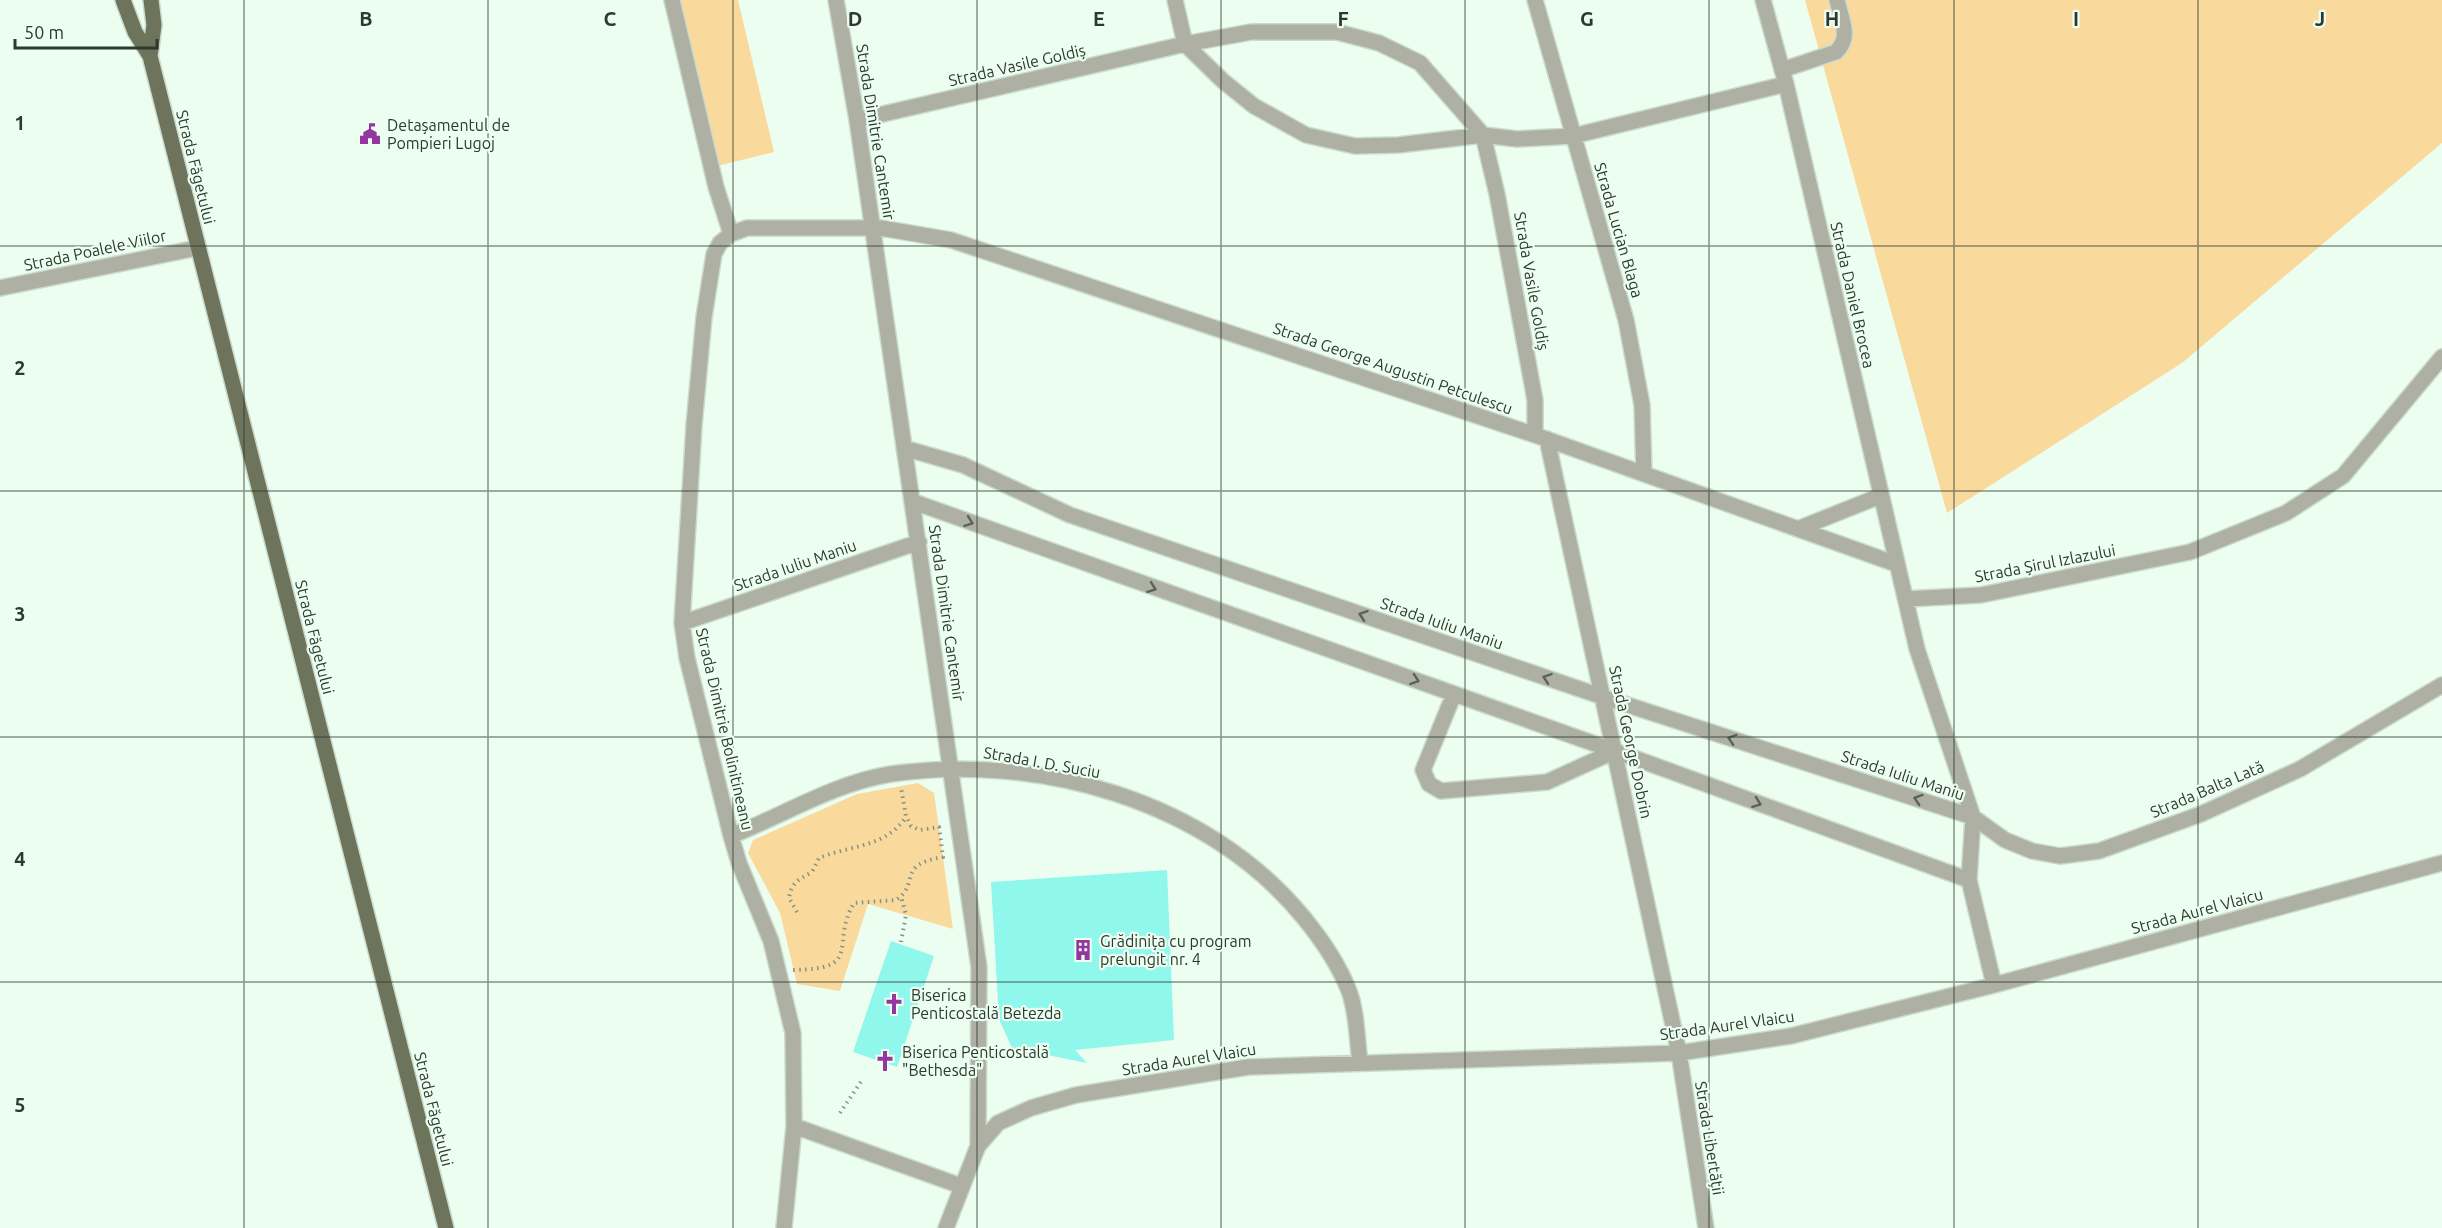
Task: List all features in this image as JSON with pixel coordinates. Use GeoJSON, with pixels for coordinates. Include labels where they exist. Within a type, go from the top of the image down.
{"type":"FeatureCollection","features":[{"type":"Feature","properties":{"kind":"main road","name":"Strada Făgetului"},"geometry":{"type":"LineString","coordinates":[[123,0],[135,32],[150,56],[446,1228]]}},
{"type":"Feature","properties":{"kind":"main road","name":"Strada Făgetului"},"geometry":{"type":"LineString","coordinates":[[150,56],[154,26],[151,0]]}},
{"type":"Feature","properties":{"kind":"street"},"geometry":{"type":"LineString","coordinates":[[672,0],[718,196],[731,234],[747,228],[872,229]]}},
{"type":"Feature","properties":{"kind":"street","name":"Strada Dimitrie Cantemir"},"geometry":{"type":"LineString","coordinates":[[838,0],[914,502],[979,967],[978,1146],[946,1228]]}},
{"type":"Feature","properties":{"kind":"street"},"geometry":{"type":"LineString","coordinates":[[1175,0],[1185,44],[1222,81],[1254,106],[1306,135],[1355,146],[1398,145],[1483,135],[1517,139],[1573,136],[1784,77],[1836,52],[1843,46],[1846,39],[1837,0]]}},
{"type":"Feature","properties":{"kind":"street","name":"Strada Lucian Blaga"},"geometry":{"type":"LineString","coordinates":[[1535,0],[1626,320],[1642,405],[1644,474]]}},
{"type":"Feature","properties":{"kind":"street","name":"Strada Daniel Brocea"},"geometry":{"type":"LineString","coordinates":[[1763,0],[1784,77],[1906,599]]}},
{"type":"Feature","properties":{"kind":"street","name":"Strada Vasile Goldiș"},"geometry":{"type":"LineString","coordinates":[[857,120],[1185,44],[1251,32],[1336,32],[1379,43],[1420,63],[1483,135],[1497,194],[1541,437]]}},
{"type":"Feature","properties":{"kind":"street","name":"Strada George Augustin Petculescu"},"geometry":{"type":"LineString","coordinates":[[872,229],[913,232],[951,240],[1541,437],[1896,564]]}},
{"type":"Feature","properties":{"kind":"street","name":"Strada Dimitrie Bolinitineanu"},"geometry":{"type":"LineString","coordinates":[[731,234],[720,243],[714,254],[704,317],[682,623],[687,658],[731,836],[739,863],[771,941],[793,1033],[794,1126],[784,1228]]}},
{"type":"Feature","properties":{"kind":"street","name":"Strada Poalele Viilor"},"geometry":{"type":"LineString","coordinates":[[0,288],[197,248]]}},
{"type":"Feature","properties":{"kind":"street","name":"Strada Șirul Izlazului"},"geometry":{"type":"LineString","coordinates":[[1906,599],[1981,595],[2190,552],[2286,513],[2343,476],[2442,357]]}},
{"type":"Feature","properties":{"kind":"street","name":"Strada George Dobrin"},"geometry":{"type":"LineString","coordinates":[[1541,437],[1603,697],[1679,1053]]}},
{"type":"Feature","properties":{"kind":"street","name":"Strada Iuliu Maniu"},"geometry":{"type":"LineString","coordinates":[[904,447],[963,465],[1070,514],[1603,697],[1973,817]]}},
{"type":"Feature","properties":{"kind":"street"},"geometry":{"type":"LineString","coordinates":[[1800,528],[1880,495]]}},
{"type":"Feature","properties":{"kind":"street"},"geometry":{"type":"LineString","coordinates":[[914,502],[1615,751],[1969,880]]}},
{"type":"Feature","properties":{"kind":"street","name":"Strada Iuliu Maniu"},"geometry":{"type":"LineString","coordinates":[[682,623],[919,542]]}},
{"type":"Feature","properties":{"kind":"street"},"geometry":{"type":"LineString","coordinates":[[1906,599],[1917,650],[1973,817],[1969,880],[1994,985]]}},
{"type":"Feature","properties":{"kind":"street","name":"Strada Balta Lată"},"geometry":{"type":"LineString","coordinates":[[1973,817],[2005,840],[2032,851],[2060,856],[2099,851],[2201,814],[2300,769],[2442,685]]}},
{"type":"Feature","properties":{"kind":"street"},"geometry":{"type":"LineString","coordinates":[[1454,694],[1424,770],[1429,784],[1441,791],[1547,782],[1615,751]]}},
{"type":"Feature","properties":{"kind":"street","name":"Strada I. D. Suciu"},"geometry":{"type":"LineString","coordinates":[[731,836],[849,783],[891,774],[951,769],[1004,770],[1067,781],[1143,803],[1199,831],[1251,864],[1290,902],[1324,943],[1350,992],[1360,1063]]}},
{"type":"Feature","properties":{"kind":"street","name":"Strada Aurel Vlaicu"},"geometry":{"type":"LineString","coordinates":[[978,1146],[998,1123],[1031,1108],[1076,1095],[1248,1066],[1679,1053],[1791,1036],[1994,985],[2442,863]]}},
{"type":"Feature","properties":{"kind":"street","name":"Strada Libertății"},"geometry":{"type":"LineString","coordinates":[[1679,1053],[1706,1228]]}},
{"type":"Feature","properties":{"kind":"street"},"geometry":{"type":"LineString","coordinates":[[794,1126],[961,1186]]}},
{"type":"Feature","properties":{"kind":"path"},"geometry":{"type":"LineString","coordinates":[[786,970],[821,970],[832,965],[839,955],[854,903],[891,902],[901,896],[917,866],[924,861],[943,857],[939,827],[916,829],[906,816],[900,782]]}},
{"type":"Feature","properties":{"kind":"path"},"geometry":{"type":"LineString","coordinates":[[797,912],[789,898],[791,890],[799,878],[812,872],[819,858],[874,844],[890,834],[906,816]]}},
{"type":"Feature","properties":{"kind":"path"},"geometry":{"type":"LineString","coordinates":[[901,896],[906,915],[901,942]]}},
{"type":"Feature","properties":{"kind":"path"},"geometry":{"type":"LineString","coordinates":[[922,1012],[961,1017]]}},
{"type":"Feature","properties":{"kind":"path"},"geometry":{"type":"LineString","coordinates":[[840,1113],[862,1080]]}},
{"type":"Feature","properties":{"kind":"shaded area"},"geometry":{"type":"Polygon","coordinates":[[[676,0],[738,0],[774,152],[717,166],[676,0]]]}},
{"type":"Feature","properties":{"kind":"shaded area"},"geometry":{"type":"Polygon","coordinates":[[[1805,0],[2442,0],[2442,143],[2182,363],[1947,513],[1805,0]]]}},
{"type":"Feature","properties":{"kind":"shaded area"},"geometry":{"type":"Polygon","coordinates":[[[918,783],[934,793],[953,929],[868,904],[840,991],[797,984],[780,913],[748,853],[753,840],[857,794],[918,783]]]}},
{"type":"Feature","properties":{"kind":"building","name":"Grădinița cu program prelungit nr. 4"},"geometry":{"type":"Polygon","coordinates":[[[1167,870],[1174,1040],[1075,1050],[1087,1063],[1012,1048],[999,1019],[991,882],[1167,870]]]}},
{"type":"Feature","properties":{"kind":"building","name":"Biserica Penticostală Betezda"},"geometry":{"type":"Polygon","coordinates":[[[891,941],[934,956],[897,1067],[853,1052],[891,941]]]}},
{"type":"Feature","properties":{"kind":"place","name":"Detașamentul de Pompieri Lugoj"},"geometry":{"type":"Point","coordinates":[370,134]}},
{"type":"Feature","properties":{"kind":"place","name":"Grădinița cu program prelungit nr. 4"},"geometry":{"type":"Point","coordinates":[1083,950]}},
{"type":"Feature","properties":{"kind":"place","name":"Biserica Penticostală Betezda"},"geometry":{"type":"Point","coordinates":[894,1004]}},
{"type":"Feature","properties":{"kind":"place","name":"Biserica Penticostală \"Bethesda\""},"geometry":{"type":"Point","coordinates":[885,1061]}}]}
